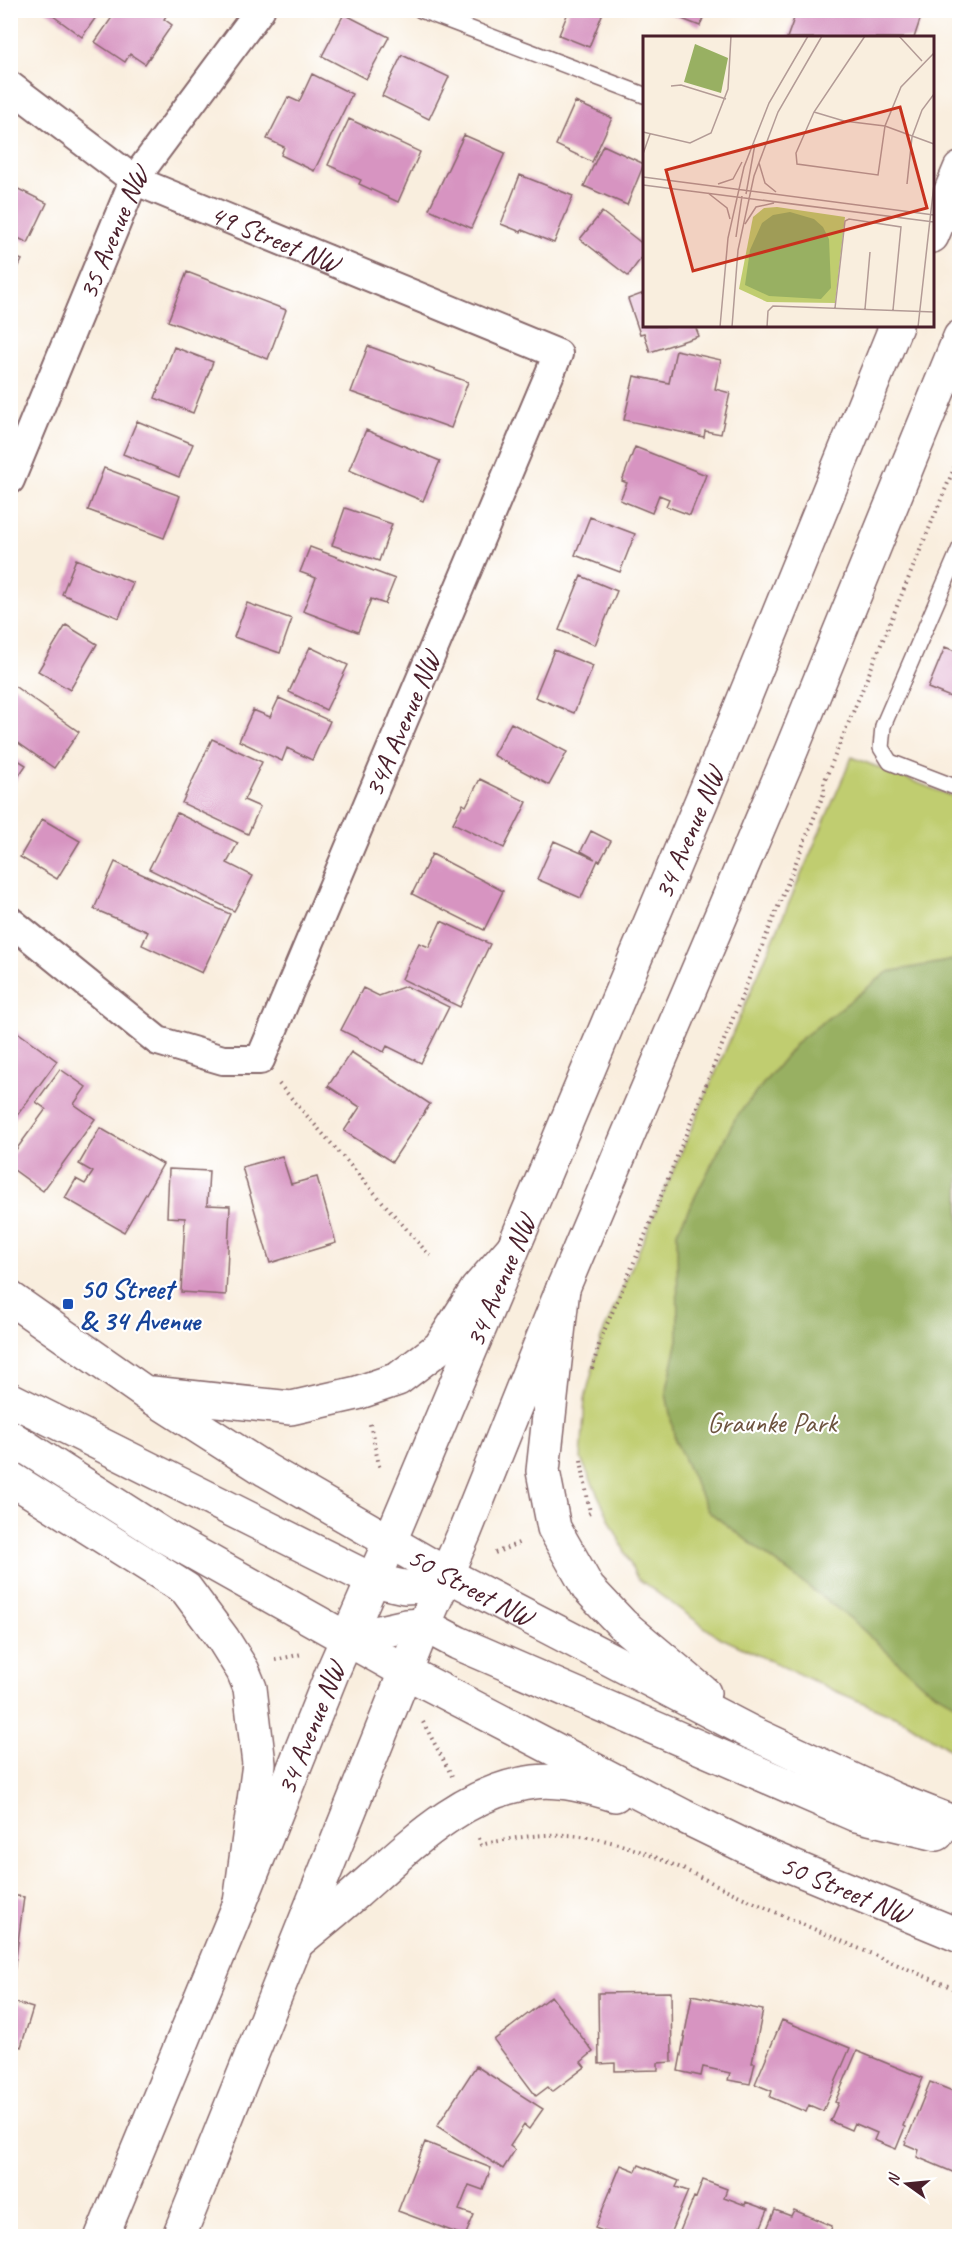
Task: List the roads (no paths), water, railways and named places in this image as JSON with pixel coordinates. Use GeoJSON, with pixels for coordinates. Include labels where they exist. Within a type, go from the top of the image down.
{"type":"FeatureCollection","features":[{"type":"Feature","properties":{"kind":"main road"},"geometry":{"type":"LineString","coordinates":[[934,234],[960,169]]}},
{"type":"Feature","properties":{"kind":"main road","name":"34 Avenue NW"},"geometry":{"type":"LineString","coordinates":[[102,2236],[347,1639],[729,736],[896,327]]}},
{"type":"Feature","properties":{"kind":"main road"},"geometry":{"type":"LineString","coordinates":[[179,2236],[424,1625],[563,1288],[791,751],[960,337]]}},
{"type":"Feature","properties":{"kind":"main road"},"geometry":{"type":"LineString","coordinates":[[144,1392],[291,1408],[357,1393],[398,1379],[440,1347],[477,1289],[512,1249]]}},
{"type":"Feature","properties":{"kind":"main road"},"geometry":{"type":"LineString","coordinates":[[563,1288],[543,1471],[554,1528],[588,1588],[623,1625],[752,1733]]}},
{"type":"Feature","properties":{"kind":"main road","name":"50 Street NW"},"geometry":{"type":"LineString","coordinates":[[10,1298],[144,1392],[266,1470],[446,1574],[752,1733],[894,1799],[960,1825]]}},
{"type":"Feature","properties":{"kind":"main road"},"geometry":{"type":"LineString","coordinates":[[10,1399],[372,1580],[404,1587],[425,1586],[446,1574]]}},
{"type":"Feature","properties":{"kind":"main road","name":"50 Street NW"},"geometry":{"type":"LineString","coordinates":[[10,1437],[166,1537],[406,1672],[683,1816],[758,1852],[960,1936]]}},
{"type":"Feature","properties":{"kind":"main road"},"geometry":{"type":"LineString","coordinates":[[10,1478],[186,1589],[223,1639],[243,1671],[250,1688],[260,1764],[240,1903]]}},
{"type":"Feature","properties":{"kind":"main road"},"geometry":{"type":"LineString","coordinates":[[347,1639],[406,1626],[424,1625],[458,1643],[856,1815],[960,1839]]}},
{"type":"Feature","properties":{"kind":"main road"},"geometry":{"type":"LineString","coordinates":[[299,1941],[411,1843],[466,1805],[493,1791],[535,1781],[582,1784],[683,1816]]}},
{"type":"Feature","properties":{"kind":"street","name":"35 Avenue NW"},"geometry":{"type":"LineString","coordinates":[[10,480],[134,180],[260,10]]}},
{"type":"Feature","properties":{"kind":"street","name":"49 Street NW"},"geometry":{"type":"LineString","coordinates":[[10,86],[134,180],[558,354]]}},
{"type":"Feature","properties":{"kind":"street","name":"34A Avenue NW"},"geometry":{"type":"LineString","coordinates":[[10,921],[158,1041],[223,1060],[260,1060],[558,354]]}},
{"type":"Feature","properties":{"kind":"lane"},"geometry":{"type":"LineString","coordinates":[[421,10],[643,94]]}},
{"type":"Feature","properties":{"kind":"lane"},"geometry":{"type":"LineString","coordinates":[[960,548],[883,726],[881,748],[890,762],[960,789]]}},
{"type":"Feature","properties":{"kind":"place","name":"50 Street & 34 Avenue"},"geometry":{"type":"Point","coordinates":[68,1304]}},
{"type":"Feature","properties":{"kind":"park label","name":"Graunke Park"},"geometry":{"type":"Point","coordinates":[772,1422]}}]}
